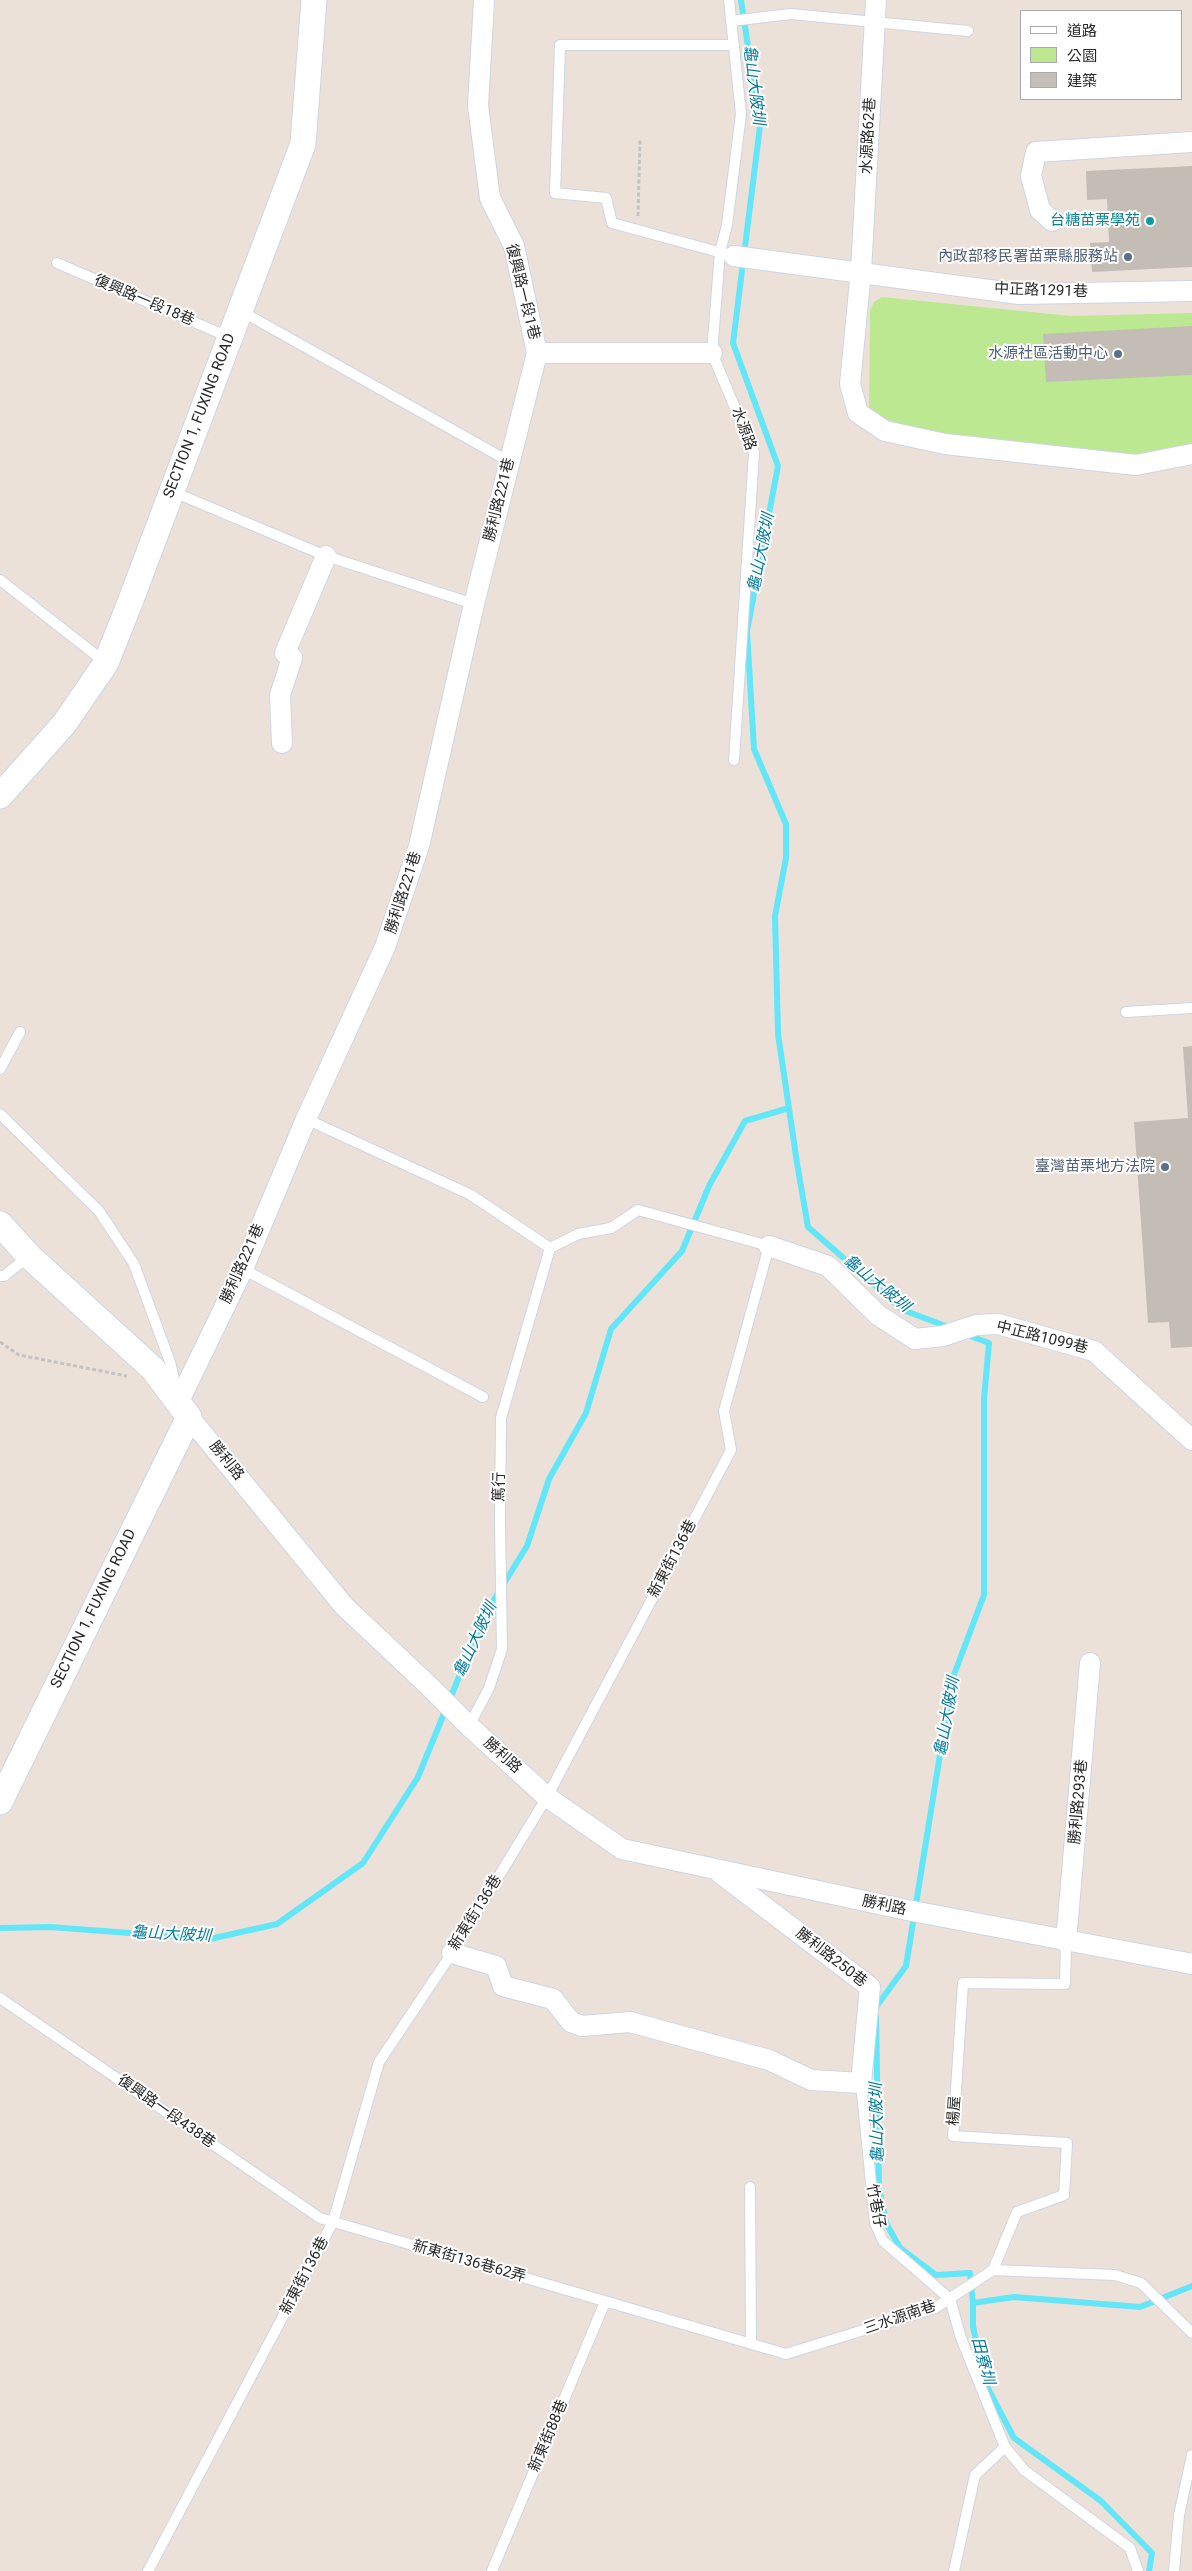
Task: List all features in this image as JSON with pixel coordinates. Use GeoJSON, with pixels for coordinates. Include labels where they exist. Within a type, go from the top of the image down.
{"type":"FeatureCollection","features":[{"type":"Feature","properties":{"kind":"street","name":"SECTION 1, FUXING ROAD"},"geometry":{"type":"LineString","coordinates":[[0,796],[64,724],[106,663],[231,338],[303,144],[314,0]]}},
{"type":"Feature","properties":{"kind":"street","name":"復興路一段1巷"},"geometry":{"type":"LineString","coordinates":[[484,0],[478,106],[490,198],[514,246],[537,353],[712,353]]}},
{"type":"Feature","properties":{"kind":"street","name":"水源路62巷"},"geometry":{"type":"LineString","coordinates":[[876,0],[861,271],[850,384],[858,413],[885,431],[945,444],[1136,466],[1192,454]]}},
{"type":"Feature","properties":{"kind":"street"},"geometry":{"type":"LineString","coordinates":[[1052,221],[1040,210],[1031,176],[1036,152],[1192,142]]}},
{"type":"Feature","properties":{"kind":"street"},"geometry":{"type":"LineString","coordinates":[[727,254],[861,271]]}},
{"type":"Feature","properties":{"kind":"street","name":"中正路1291巷"},"geometry":{"type":"LineString","coordinates":[[861,271],[1019,294],[1192,291]]}},
{"type":"Feature","properties":{"kind":"street","name":"勝利路221巷"},"geometry":{"type":"LineString","coordinates":[[177,1400],[243,1269],[306,1119],[386,947],[419,846],[474,604],[537,353]]}},
{"type":"Feature","properties":{"kind":"street"},"geometry":{"type":"LineString","coordinates":[[282,743],[280,696],[292,658],[285,653],[326,556]]}},
{"type":"Feature","properties":{"kind":"street","name":"勝利路"},"geometry":{"type":"LineString","coordinates":[[0,1224],[29,1256],[153,1369],[344,1606],[428,1684],[469,1726],[547,1796],[622,1849],[915,1912],[1066,1942],[1192,1964]]}},
{"type":"Feature","properties":{"kind":"street","name":"中正路1099巷"},"geometry":{"type":"LineString","coordinates":[[769,1246],[828,1266],[878,1316],[915,1339],[958,1331],[976,1325],[998,1324],[1094,1351],[1192,1440]]}},
{"type":"Feature","properties":{"kind":"street","name":"SECTION 1, FUXING ROAD"},"geometry":{"type":"LineString","coordinates":[[0,1802],[6,1776],[177,1400]]}},
{"type":"Feature","properties":{"kind":"street","name":"勝利路293巷"},"geometry":{"type":"LineString","coordinates":[[1066,1942],[1090,1663]]}},
{"type":"Feature","properties":{"kind":"street","name":"勝利路250巷"},"geometry":{"type":"LineString","coordinates":[[716,1870],[870,1986],[861,2083]]}},
{"type":"Feature","properties":{"kind":"street"},"geometry":{"type":"LineString","coordinates":[[452,1953],[496,1966],[503,1986],[553,1999],[571,2022],[582,2026],[630,2022],[769,2060],[811,2080],[861,2083]]}},
{"type":"Feature","properties":{"kind":"lane","name":"水源路"},"geometry":{"type":"LineString","coordinates":[[729,0],[741,114],[727,225],[727,254],[712,353],[754,453],[734,760]]}},
{"type":"Feature","properties":{"kind":"lane"},"geometry":{"type":"LineString","coordinates":[[731,21],[791,14],[968,31]]}},
{"type":"Feature","properties":{"kind":"lane"},"geometry":{"type":"LineString","coordinates":[[727,254],[612,223],[606,198],[555,193],[560,45],[734,45]]}},
{"type":"Feature","properties":{"kind":"lane","name":"復興路一段18巷"},"geometry":{"type":"LineString","coordinates":[[57,263],[231,338]]}},
{"type":"Feature","properties":{"kind":"lane"},"geometry":{"type":"LineString","coordinates":[[241,311],[510,462]]}},
{"type":"Feature","properties":{"kind":"lane"},"geometry":{"type":"LineString","coordinates":[[171,491],[326,556],[474,604]]}},
{"type":"Feature","properties":{"kind":"lane"},"geometry":{"type":"LineString","coordinates":[[0,580],[106,663]]}},
{"type":"Feature","properties":{"kind":"lane"},"geometry":{"type":"LineString","coordinates":[[1126,1012],[1192,1008]]}},
{"type":"Feature","properties":{"kind":"lane"},"geometry":{"type":"LineString","coordinates":[[0,1070],[20,1032]]}},
{"type":"Feature","properties":{"kind":"lane"},"geometry":{"type":"LineString","coordinates":[[0,1114],[99,1211],[134,1264],[170,1362],[177,1400]]}},
{"type":"Feature","properties":{"kind":"lane"},"geometry":{"type":"LineString","coordinates":[[306,1119],[471,1195],[550,1248],[578,1234],[612,1228],[638,1210],[769,1246]]}},
{"type":"Feature","properties":{"kind":"lane","name":"新東街136巷"},"geometry":{"type":"LineString","coordinates":[[148,2571],[333,2222],[379,2062],[452,1953],[547,1796],[730,1450],[724,1411],[769,1246]]}},
{"type":"Feature","properties":{"kind":"lane","name":"篤行"},"geometry":{"type":"LineString","coordinates":[[469,1726],[489,1688],[502,1649],[501,1418],[550,1248]]}},
{"type":"Feature","properties":{"kind":"lane"},"geometry":{"type":"LineString","coordinates":[[0,1276],[4,1276],[29,1256]]}},
{"type":"Feature","properties":{"kind":"lane"},"geometry":{"type":"LineString","coordinates":[[243,1269],[482,1397]]}},
{"type":"Feature","properties":{"kind":"lane","name":"楊屋"},"geometry":{"type":"LineString","coordinates":[[993,2270],[1018,2212],[1064,2195],[1067,2143],[953,2136],[963,1983],[1065,1984],[1066,1942]]}},
{"type":"Feature","properties":{"kind":"lane","name":"復興路一段438巷"},"geometry":{"type":"LineString","coordinates":[[0,1998],[320,2218],[333,2222]]}},
{"type":"Feature","properties":{"kind":"lane","name":"竹巷仔"},"geometry":{"type":"LineString","coordinates":[[861,2083],[875,2223],[884,2240],[950,2299]]}},
{"type":"Feature","properties":{"kind":"lane"},"geometry":{"type":"LineString","coordinates":[[750,2186],[751,2344]]}},
{"type":"Feature","properties":{"kind":"lane","name":"新東街136巷62弄"},"geometry":{"type":"LineString","coordinates":[[333,2222],[606,2302]]}},
{"type":"Feature","properties":{"kind":"lane"},"geometry":{"type":"LineString","coordinates":[[950,2299],[993,2270],[1115,2275],[1141,2283],[1192,2333]]}},
{"type":"Feature","properties":{"kind":"lane","name":"三水源南巷"},"geometry":{"type":"LineString","coordinates":[[606,2302],[786,2354],[935,2308],[950,2299],[960,2338],[1005,2448],[1024,2470],[1130,2548],[1138,2571]]}},
{"type":"Feature","properties":{"kind":"lane","name":"新東街88巷"},"geometry":{"type":"LineString","coordinates":[[492,2571],[606,2302]]}},
{"type":"Feature","properties":{"kind":"lane"},"geometry":{"type":"LineString","coordinates":[[954,2571],[975,2475],[1005,2448]]}},
{"type":"Feature","properties":{"kind":"lane"},"geometry":{"type":"LineString","coordinates":[[1174,2571],[1179,2516],[1192,2454]]}},
{"type":"Feature","properties":{"kind":"path"},"geometry":{"type":"LineString","coordinates":[[637,230],[640,139]]}},
{"type":"Feature","properties":{"kind":"path"},"geometry":{"type":"LineString","coordinates":[[0,1342],[19,1355],[177,1400]]}},
{"type":"Feature","properties":{"kind":"green space"},"geometry":{"type":"Polygon","coordinates":[[[882,297],[1071,316],[1192,313],[1192,450],[1159,459],[896,436],[869,411],[870,310],[874,302],[882,297]]]}},
{"type":"Feature","properties":{"kind":"building","name":"台糖苗栗學苑"},"geometry":{"type":"Polygon","coordinates":[[[1192,166],[1192,267],[1092,272],[1090,243],[1109,242],[1107,199],[1087,200],[1086,171],[1192,166]]]}},
{"type":"Feature","properties":{"kind":"building","name":"水源社區活動中心"},"geometry":{"type":"Polygon","coordinates":[[[1192,326],[1192,375],[1046,382],[1043,334],[1192,326]]]}},
{"type":"Feature","properties":{"kind":"building","name":"臺灣苗栗地方法院"},"geometry":{"type":"Polygon","coordinates":[[[1192,1046],[1192,1347],[1171,1348],[1169,1322],[1148,1323],[1134,1122],[1188,1118],[1183,1047],[1192,1046]]]}},
{"type":"Feature","properties":{"kind":"waterway","name":"龜山大陂圳"},"geometry":{"type":"LineString","coordinates":[[741,0],[760,126],[733,343],[778,466],[747,631],[754,749],[786,824],[786,858],[775,916],[778,1034],[797,1163],[808,1227],[903,1310],[951,1328]]}},
{"type":"Feature","properties":{"kind":"waterway","name":"龜山大陂圳"},"geometry":{"type":"LineString","coordinates":[[0,1928],[50,1927],[210,1939],[277,1924],[363,1863],[418,1777],[484,1616],[527,1546],[549,1479],[586,1413],[611,1329],[682,1251],[709,1186],[745,1121],[789,1108]]}},
{"type":"Feature","properties":{"kind":"waterway","name":"龜山大陂圳"},"geometry":{"type":"LineString","coordinates":[[876,2007],[906,1966],[952,1680],[984,1595],[984,1399],[989,1343],[965,1334]]}},
{"type":"Feature","properties":{"kind":"waterway","name":"龜山大陂圳"},"geometry":{"type":"LineString","coordinates":[[876,2017],[879,2187],[886,2223],[900,2248],[936,2275],[970,2273],[973,2303]]}},
{"type":"Feature","properties":{"kind":"waterway","name":"田寮圳"},"geometry":{"type":"LineString","coordinates":[[1149,2571],[1152,2553],[1101,2501],[1014,2438],[983,2379],[973,2326],[973,2303],[1014,2297],[1140,2307],[1192,2286]]}},
{"type":"Feature","properties":{"kind":"place","name":"台糖苗栗學苑"},"geometry":{"type":"Point","coordinates":[1150,221]}},
{"type":"Feature","properties":{"kind":"place","name":"內政部移民署苗栗縣服務站"},"geometry":{"type":"Point","coordinates":[1128,257]}},
{"type":"Feature","properties":{"kind":"place","name":"水源社區活動中心"},"geometry":{"type":"Point","coordinates":[1118,354]}},
{"type":"Feature","properties":{"kind":"place","name":"臺灣苗栗地方法院"},"geometry":{"type":"Point","coordinates":[1165,1167]}}]}
